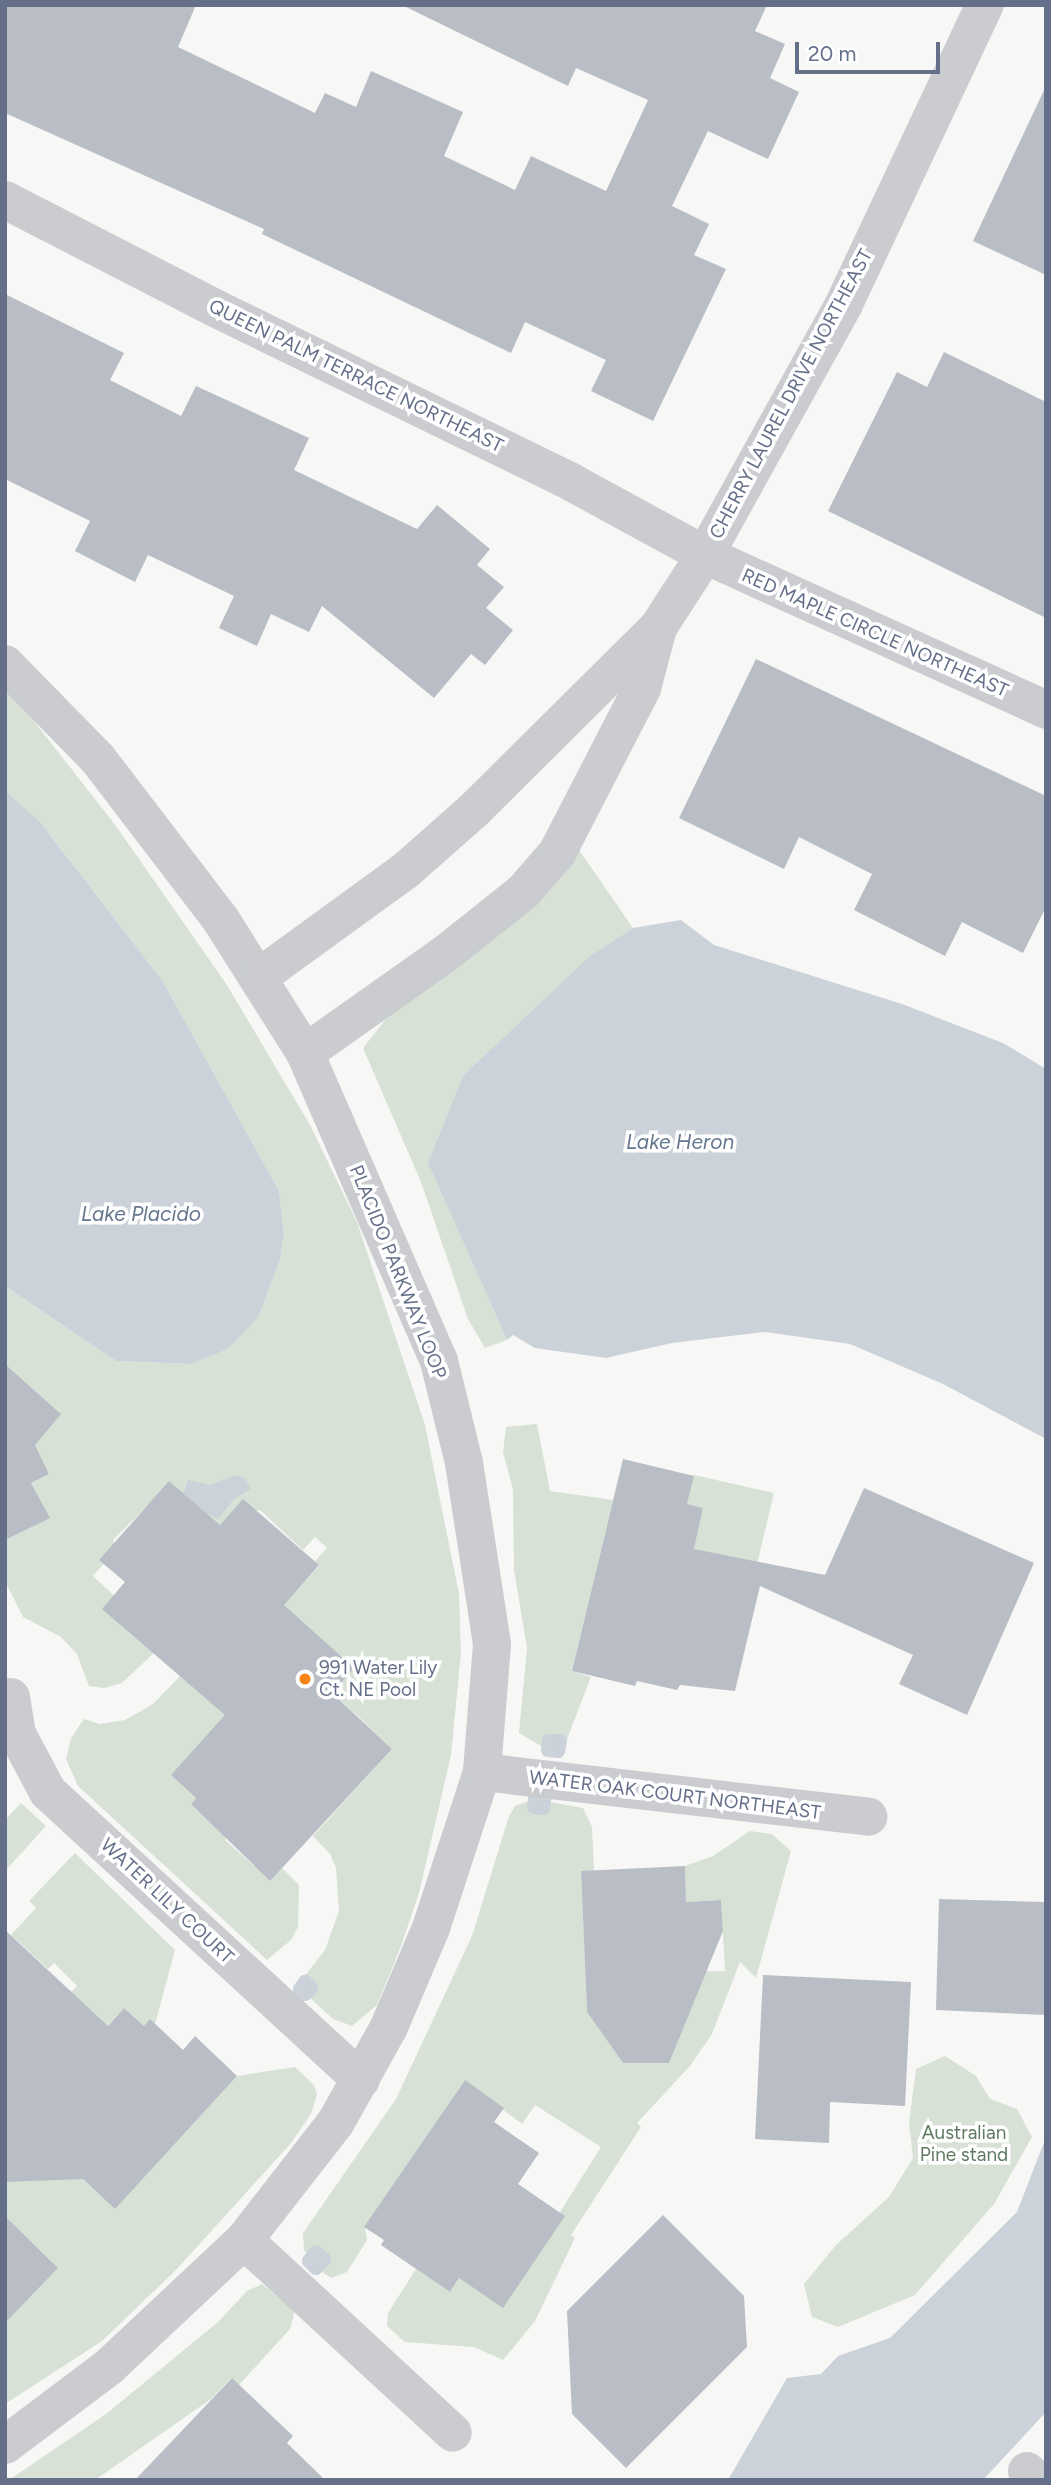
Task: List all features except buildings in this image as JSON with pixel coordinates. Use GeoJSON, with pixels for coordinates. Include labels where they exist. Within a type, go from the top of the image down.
{"type":"FeatureCollection","features":[{"type":"Feature","properties":{"kind":"street","name":"CHERRY LAUREL DRIVE NORTHEAST"},"geometry":{"type":"LineString","coordinates":[[258,977],[414,863],[482,802],[659,626],[705,555],[844,304],[985,5]]}},
{"type":"Feature","properties":{"kind":"street","name":"QUEEN PALM TERRACE NORTHEAST"},"geometry":{"type":"LineString","coordinates":[[5,200],[218,309],[573,483],[705,555]]}},
{"type":"Feature","properties":{"kind":"street","name":"RED MAPLE CIRCLE NORTHEAST"},"geometry":{"type":"LineString","coordinates":[[705,555],[1046,710]]}},
{"type":"Feature","properties":{"kind":"street","name":"CHERRY LAUREL DRIVE NORTHEAST"},"geometry":{"type":"LineString","coordinates":[[304,1053],[445,954],[523,892],[557,853],[642,688],[659,626]]}},
{"type":"Feature","properties":{"kind":"street","name":"PLACIDO PARKWAY LOOP"},"geometry":{"type":"LineString","coordinates":[[5,664],[98,759],[258,977],[304,1053],[384,1230],[446,1386],[479,1543],[492,1644],[482,1772],[431,1928],[361,2080],[336,2122],[244,2240],[110,2366],[5,2445]]}},
{"type":"Feature","properties":{"kind":"street","name":"WATER LILY COURT"},"geometry":{"type":"LineString","coordinates":[[11,1697],[16,1734],[48,1792],[361,2080]]}},
{"type":"Feature","properties":{"kind":"street","name":"WATER OAK COURT NORTHEAST"},"geometry":{"type":"LineString","coordinates":[[482,1772],[868,1817]]}},
{"type":"Feature","properties":{"kind":"street"},"geometry":{"type":"LineString","coordinates":[[244,2240],[453,2433]]}},
{"type":"Feature","properties":{"kind":"green space"},"geometry":{"type":"Polygon","coordinates":[[[5,691],[23,707],[116,826],[227,985],[310,1125],[357,1222],[425,1425],[459,1594],[461,1653],[451,1755],[419,1893],[401,1946],[377,2005],[352,2026],[333,2019],[297,1986],[325,1950],[339,1911],[336,1868],[330,1854],[313,1836],[392,1749],[359,1717],[332,1693],[171,1775],[196,1798],[191,1804],[236,1827],[225,1840],[270,1880],[282,1868],[299,1885],[298,1927],[291,1940],[267,1960],[78,1786],[66,1759],[71,1738],[84,1719],[100,1724],[125,1720],[153,1704],[182,1674],[237,1654],[319,1566],[315,1561],[327,1548],[315,1537],[303,1550],[260,1510],[250,1512],[216,1550],[148,1505],[113,1540],[116,1550],[93,1576],[120,1601],[157,1650],[122,1683],[104,1688],[89,1686],[77,1654],[61,1637],[23,1617],[5,1581],[5,1540],[49,1517],[31,1483],[49,1474],[32,1440],[59,1412],[5,1364],[5,1286],[116,1361],[192,1364],[228,1349],[258,1318],[280,1260],[284,1234],[279,1191],[162,980],[49,833],[5,792],[5,691]]]}},
{"type":"Feature","properties":{"kind":"green space"},"geometry":{"type":"Polygon","coordinates":[[[579,850],[633,928],[590,956],[428,1162],[507,1340],[485,1348],[468,1319],[421,1182],[363,1048],[385,1020],[579,850]]]}},
{"type":"Feature","properties":{"kind":"green space"},"geometry":{"type":"Polygon","coordinates":[[[537,1424],[550,1491],[613,1500],[572,1671],[591,1677],[562,1752],[548,1750],[519,1733],[527,1648],[514,1570],[513,1489],[503,1452],[506,1427],[537,1424]]]}},
{"type":"Feature","properties":{"kind":"green space"},"geometry":{"type":"Polygon","coordinates":[[[694,1475],[774,1493],[757,1564],[694,1549],[703,1508],[687,1504],[694,1475]]]}},
{"type":"Feature","properties":{"kind":"green space"},"geometry":{"type":"Polygon","coordinates":[[[535,1799],[583,1808],[592,1827],[594,1871],[581,1872],[587,2012],[623,2063],[669,2063],[690,1972],[725,1971],[721,1900],[686,1902],[685,1866],[713,1856],[750,1831],[772,1834],[791,1851],[756,1978],[740,1962],[712,2034],[690,2066],[637,2123],[641,2127],[571,2235],[575,2238],[535,2321],[503,2360],[474,2347],[405,2342],[387,2326],[388,2313],[416,2269],[450,2292],[459,2278],[503,2307],[564,2217],[560,2212],[601,2147],[535,2105],[522,2124],[464,2081],[365,2227],[367,2240],[347,2272],[331,2278],[316,2268],[304,2250],[303,2233],[396,2099],[472,1936],[509,1816],[515,1806],[535,1799]]]}},
{"type":"Feature","properties":{"kind":"green space"},"geometry":{"type":"Polygon","coordinates":[[[21,1803],[46,1826],[5,1871],[5,1820],[21,1803]]]}},
{"type":"Feature","properties":{"kind":"green space"},"geometry":{"type":"Polygon","coordinates":[[[75,1853],[175,1950],[155,2024],[150,2019],[144,2026],[124,2008],[50,2088],[69,1994],[77,1986],[54,1963],[48,1969],[11,1935],[36,1908],[29,1901],[75,1853]]]}},
{"type":"Feature","properties":{"kind":"green space","name":"Australian Pine stand"},"geometry":{"type":"Polygon","coordinates":[[[945,2056],[976,2076],[990,2099],[1017,2109],[1032,2137],[994,2204],[915,2295],[838,2327],[812,2317],[804,2284],[836,2245],[889,2197],[913,2158],[909,2122],[916,2069],[945,2056]]]}},
{"type":"Feature","properties":{"kind":"green space"},"geometry":{"type":"Polygon","coordinates":[[[295,2067],[314,2085],[317,2094],[311,2114],[291,2143],[177,2269],[102,2341],[5,2404],[5,2301],[17,2310],[58,2268],[5,2216],[5,2139],[83,2179],[115,2208],[237,2076],[295,2067]]]}},
{"type":"Feature","properties":{"kind":"green space"},"geometry":{"type":"Polygon","coordinates":[[[262,2284],[295,2311],[290,2329],[239,2385],[231,2378],[211,2399],[95,2480],[9,2480],[106,2414],[218,2322],[247,2291],[262,2284]]]}},
{"type":"Feature","properties":{"kind":"water","name":"Lake Placido"},"geometry":{"type":"Polygon","coordinates":[[[5,791],[41,823],[162,980],[279,1191],[284,1234],[280,1260],[258,1318],[228,1349],[192,1364],[116,1361],[5,1286],[5,791]]]}},
{"type":"Feature","properties":{"kind":"water","name":"Lake Heron"},"geometry":{"type":"Polygon","coordinates":[[[681,920],[714,945],[902,1004],[1003,1043],[1046,1069],[1046,1439],[943,1384],[850,1344],[765,1332],[672,1343],[606,1358],[535,1348],[513,1335],[507,1340],[428,1163],[463,1076],[590,956],[633,928],[681,920]]]}},
{"type":"Feature","properties":{"kind":"water"},"geometry":{"type":"Polygon","coordinates":[[[235,1475],[245,1478],[251,1489],[233,1500],[218,1519],[189,1506],[182,1497],[188,1480],[211,1485],[235,1475]]]}},
{"type":"Feature","properties":{"kind":"water"},"geometry":{"type":"Polygon","coordinates":[[[1046,2137],[1046,2412],[983,2480],[728,2480],[787,2378],[821,2374],[838,2356],[890,2338],[1017,2212],[1046,2137]]]}},
{"type":"Feature","properties":{"kind":"waterway"},"geometry":{"type":"LineString","coordinates":[[549,1741],[560,1741],[558,1751],[548,1750],[549,1741]]}},
{"type":"Feature","properties":{"kind":"waterway"},"geometry":{"type":"LineString","coordinates":[[535,1799],[544,1800],[543,1808],[534,1807],[535,1799]]}},
{"type":"Feature","properties":{"kind":"waterway"},"geometry":{"type":"LineString","coordinates":[[305,1982],[311,1988],[305,1994],[300,1989],[305,1982]]}},
{"type":"Feature","properties":{"kind":"waterway"},"geometry":{"type":"LineString","coordinates":[[316,2252],[324,2259],[316,2268],[309,2261],[316,2252]]}},
{"type":"Feature","properties":{"kind":"place","name":"991 Water Lily Ct. NE Pool"},"geometry":{"type":"Point","coordinates":[305,1679]}}]}
